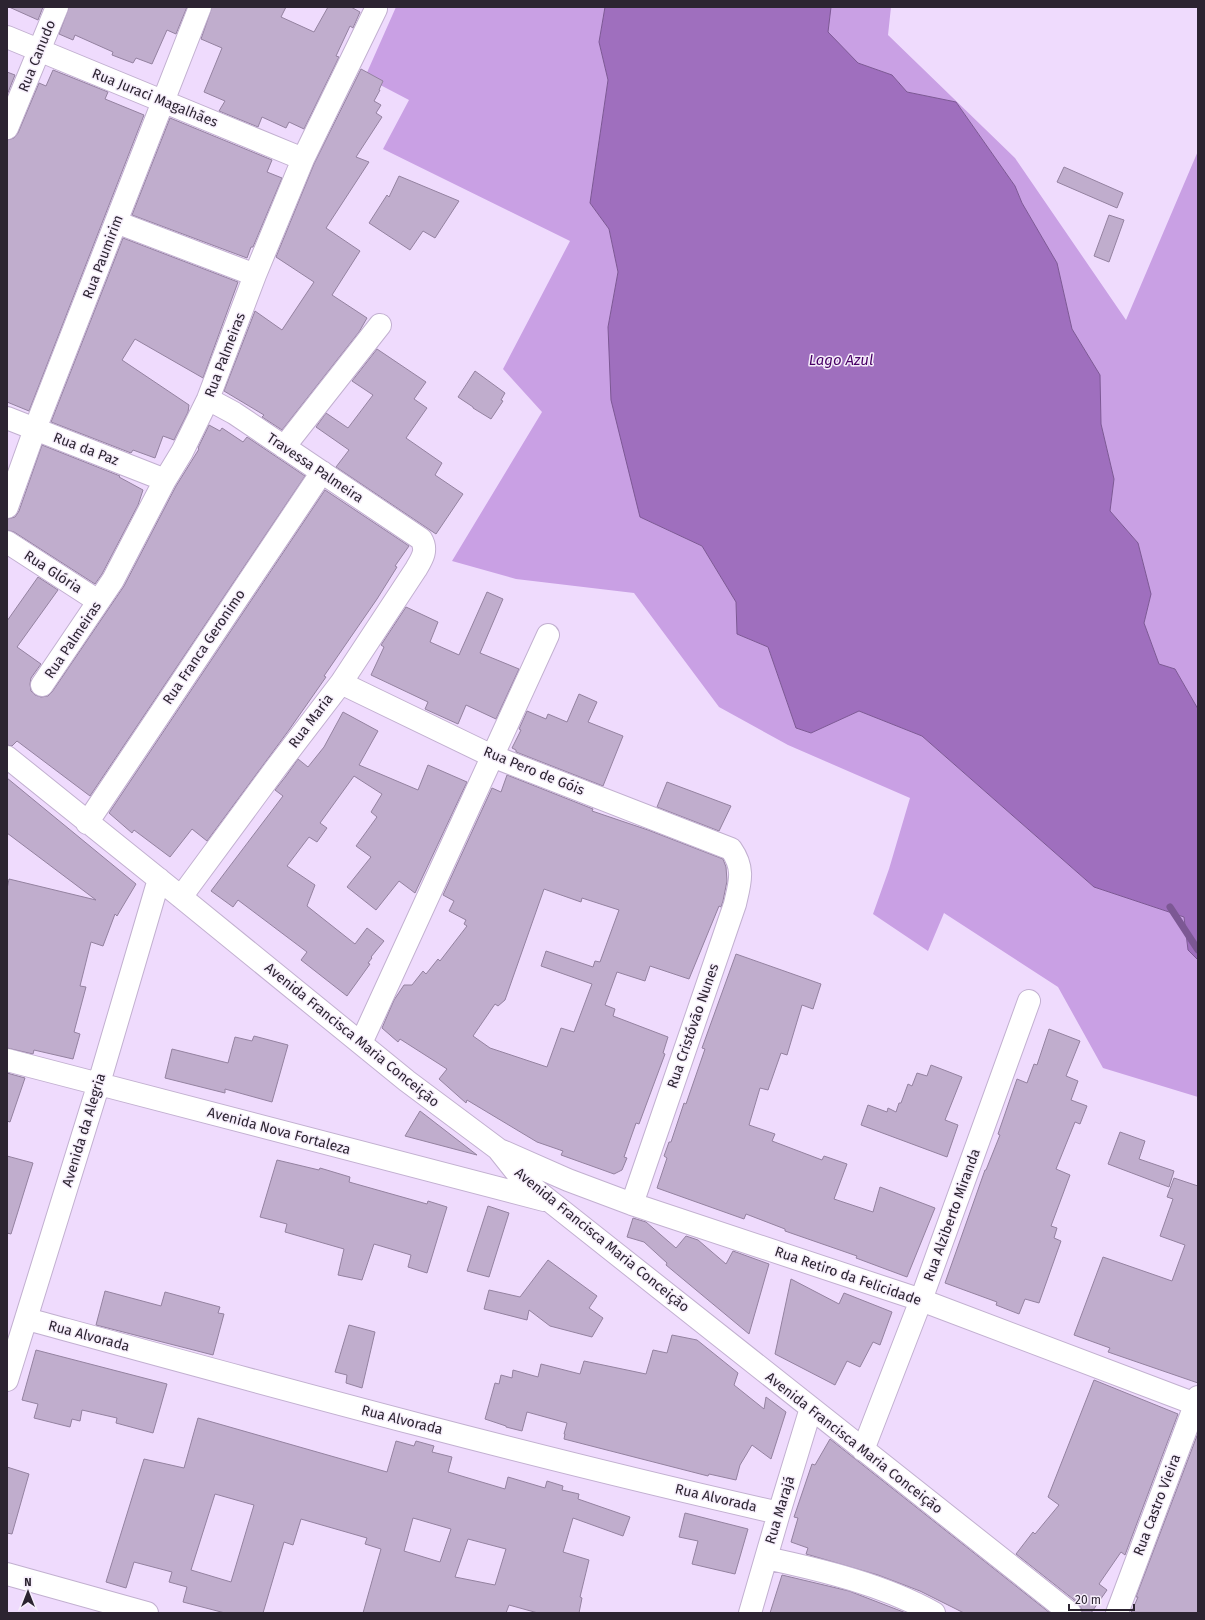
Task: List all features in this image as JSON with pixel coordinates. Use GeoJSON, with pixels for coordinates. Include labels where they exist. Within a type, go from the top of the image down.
{"type":"FeatureCollection","features":[{"type":"Feature","properties":{"kind":"street","name":"Rua Canudo"},"geometry":{"type":"LineString","coordinates":[[7,128],[57,7]]}},
{"type":"Feature","properties":{"kind":"street","name":"Rua Paumirim"},"geometry":{"type":"LineString","coordinates":[[7,507],[35,429],[162,100],[200,7]]}},
{"type":"Feature","properties":{"kind":"street","name":"Rua Palmeiras"},"geometry":{"type":"LineString","coordinates":[[42,685],[113,580],[165,480],[182,452],[208,399],[255,275],[303,159],[376,9]]}},
{"type":"Feature","properties":{"kind":"street","name":"Rua Juraci Magalhães"},"geometry":{"type":"LineString","coordinates":[[7,37],[303,159]]}},
{"type":"Feature","properties":{"kind":"street"},"geometry":{"type":"LineString","coordinates":[[116,222],[255,275]]}},
{"type":"Feature","properties":{"kind":"street"},"geometry":{"type":"LineString","coordinates":[[284,447],[380,325]]}},
{"type":"Feature","properties":{"kind":"street","name":"Travessa Palmeira"},"geometry":{"type":"LineString","coordinates":[[208,399],[234,414],[421,539]]}},
{"type":"Feature","properties":{"kind":"street","name":"Rua da Paz"},"geometry":{"type":"LineString","coordinates":[[7,418],[165,480]]}},
{"type":"Feature","properties":{"kind":"street","name":"Rua Franca Geronimo"},"geometry":{"type":"LineString","coordinates":[[87,823],[322,472]]}},
{"type":"Feature","properties":{"kind":"street","name":"Rua Maria"},"geometry":{"type":"LineString","coordinates":[[181,897],[341,683],[422,560],[425,545],[421,539]]}},
{"type":"Feature","properties":{"kind":"street","name":"Rua Glória"},"geometry":{"type":"LineString","coordinates":[[7,542],[98,601]]}},
{"type":"Feature","properties":{"kind":"street"},"geometry":{"type":"LineString","coordinates":[[361,1043],[548,635]]}},
{"type":"Feature","properties":{"kind":"street","name":"Rua Pero de Góis"},"geometry":{"type":"LineString","coordinates":[[341,683],[492,756],[731,849]]}},
{"type":"Feature","properties":{"kind":"street","name":"Avenida Francisca Maria Conceição"},"geometry":{"type":"LineString","coordinates":[[7,757],[407,1081],[498,1149],[521,1178],[1070,1613]]}},
{"type":"Feature","properties":{"kind":"street","name":"Rua Cristóvão Nunes"},"geometry":{"type":"LineString","coordinates":[[632,1204],[735,904],[740,883],[740,866],[731,849]]}},
{"type":"Feature","properties":{"kind":"street","name":"Avenida da Alegria"},"geometry":{"type":"LineString","coordinates":[[7,1380],[99,1083],[159,879]]}},
{"type":"Feature","properties":{"kind":"street","name":"Rua Alziberto Miranda"},"geometry":{"type":"LineString","coordinates":[[863,1450],[921,1300],[1029,1001]]}},
{"type":"Feature","properties":{"kind":"street","name":"Avenida Nova Fortaleza"},"geometry":{"type":"LineString","coordinates":[[7,1060],[551,1202]]}},
{"type":"Feature","properties":{"kind":"street","name":"Rua Retiro da Felicidade"},"geometry":{"type":"LineString","coordinates":[[498,1149],[568,1180],[632,1204],[921,1300],[1197,1402]]}},
{"type":"Feature","properties":{"kind":"street","name":"Rua Alvorada"},"geometry":{"type":"LineString","coordinates":[[27,1319],[322,1400],[610,1473],[779,1513]]}},
{"type":"Feature","properties":{"kind":"street","name":"Rua Castro Vieira"},"geometry":{"type":"LineString","coordinates":[[1117,1613],[1197,1402]]}},
{"type":"Feature","properties":{"kind":"street","name":"Rua Marajá"},"geometry":{"type":"LineString","coordinates":[[750,1613],[811,1408]]}},
{"type":"Feature","properties":{"kind":"street"},"geometry":{"type":"LineString","coordinates":[[766,1558],[800,1565],[846,1578],[892,1594],[930,1612]]}},
{"type":"Feature","properties":{"kind":"street"},"geometry":{"type":"LineString","coordinates":[[7,1574],[147,1613]]}},
{"type":"Feature","properties":{"kind":"shaded area"},"geometry":{"type":"Polygon","coordinates":[[[396,7],[605,7],[599,42],[608,80],[590,203],[609,229],[618,272],[608,327],[640,517],[702,546],[736,602],[737,634],[768,647],[796,728],[811,733],[859,711],[922,736],[1094,887],[1184,917],[1188,950],[1198,960],[1198,1097],[1103,1068],[1058,987],[944,913],[928,951],[873,914],[889,869],[910,798],[788,745],[719,707],[634,593],[516,579],[452,561],[542,412],[503,369],[570,241],[383,149],[409,100],[365,77],[396,7]]]}},
{"type":"Feature","properties":{"kind":"shaded area"},"geometry":{"type":"Polygon","coordinates":[[[831,7],[891,7],[888,35],[1015,158],[1126,320],[1198,151],[1198,709],[1175,669],[1159,664],[1144,623],[1151,594],[1138,543],[1110,511],[1114,479],[1101,424],[1100,375],[1072,329],[1057,263],[1022,203],[1015,186],[956,102],[907,92],[892,75],[858,63],[827,32],[831,7]]]}},
{"type":"Feature","properties":{"kind":"water","name":"Lago Azul"},"geometry":{"type":"Polygon","coordinates":[[[605,7],[831,7],[828,32],[858,63],[892,75],[907,92],[956,102],[1015,186],[1022,203],[1057,263],[1072,329],[1100,375],[1101,424],[1114,479],[1110,511],[1138,543],[1151,594],[1144,623],[1159,664],[1175,669],[1198,709],[1198,960],[1188,950],[1184,917],[1094,887],[922,736],[859,711],[811,733],[796,728],[768,647],[737,634],[736,602],[702,546],[640,517],[611,400],[608,327],[618,272],[609,229],[590,203],[608,80],[599,42],[605,7]]]}},
{"type":"Feature","properties":{"kind":"building"},"geometry":{"type":"Polygon","coordinates":[[[9,7],[43,7],[38,20],[9,7]]]}},
{"type":"Feature","properties":{"kind":"building"},"geometry":{"type":"Polygon","coordinates":[[[69,7],[187,7],[176,34],[167,30],[152,64],[136,58],[133,63],[112,55],[113,52],[75,35],[73,40],[59,34],[69,7]]]}},
{"type":"Feature","properties":{"kind":"building"},"geometry":{"type":"Polygon","coordinates":[[[212,7],[286,7],[281,17],[314,32],[328,7],[351,7],[360,12],[353,28],[350,26],[336,56],[339,57],[304,129],[289,122],[286,128],[262,117],[258,127],[219,111],[225,101],[204,92],[222,48],[201,39],[212,7]]]}},
{"type":"Feature","properties":{"kind":"building"},"geometry":{"type":"Polygon","coordinates":[[[361,69],[383,81],[374,101],[381,105],[376,113],[382,117],[356,157],[369,162],[326,228],[360,251],[332,295],[367,318],[359,332],[282,430],[262,417],[264,415],[224,391],[255,311],[282,330],[314,282],[276,257],[314,164],[361,69]]]}},
{"type":"Feature","properties":{"kind":"building"},"geometry":{"type":"Polygon","coordinates":[[[53,70],[108,92],[105,99],[144,115],[29,411],[7,402],[7,140],[14,138],[18,133],[39,83],[46,86],[53,70]]]}},
{"type":"Feature","properties":{"kind":"building"},"geometry":{"type":"Polygon","coordinates":[[[7,72],[15,75],[7,95],[7,72]]]}},
{"type":"Feature","properties":{"kind":"building"},"geometry":{"type":"Polygon","coordinates":[[[170,118],[272,160],[267,172],[282,178],[247,258],[132,215],[170,118]]]}},
{"type":"Feature","properties":{"kind":"building"},"geometry":{"type":"Polygon","coordinates":[[[1064,167],[1123,193],[1117,208],[1057,182],[1064,167]]]}},
{"type":"Feature","properties":{"kind":"building"},"geometry":{"type":"Polygon","coordinates":[[[399,176],[459,201],[435,238],[423,231],[410,250],[369,223],[387,195],[389,197],[399,176]]]}},
{"type":"Feature","properties":{"kind":"building"},"geometry":{"type":"Polygon","coordinates":[[[1109,215],[1124,220],[1109,262],[1094,256],[1109,215]]]}},
{"type":"Feature","properties":{"kind":"building"},"geometry":{"type":"Polygon","coordinates":[[[123,238],[238,282],[203,378],[135,339],[122,360],[189,405],[188,412],[174,440],[163,436],[155,458],[133,450],[131,453],[51,422],[123,238]]]}},
{"type":"Feature","properties":{"kind":"building"},"geometry":{"type":"Polygon","coordinates":[[[377,349],[426,382],[414,399],[427,408],[406,438],[442,463],[435,475],[463,494],[436,534],[336,467],[349,450],[316,427],[326,413],[348,428],[373,395],[352,381],[377,349]]]}},
{"type":"Feature","properties":{"kind":"building"},"geometry":{"type":"Polygon","coordinates":[[[475,371],[505,393],[501,400],[503,401],[491,419],[458,397],[475,371]]]}},
{"type":"Feature","properties":{"kind":"building"},"geometry":{"type":"Polygon","coordinates":[[[209,425],[220,431],[222,428],[243,442],[247,437],[305,476],[90,796],[17,741],[12,746],[7,745],[7,621],[38,577],[58,590],[17,647],[41,664],[31,678],[31,691],[35,695],[41,697],[48,696],[124,586],[176,486],[199,449],[198,448],[209,425]]]}},
{"type":"Feature","properties":{"kind":"building"},"geometry":{"type":"Polygon","coordinates":[[[42,445],[120,476],[119,477],[143,490],[138,505],[102,574],[95,584],[14,532],[7,530],[7,519],[15,517],[19,511],[42,445]]]}},
{"type":"Feature","properties":{"kind":"building"},"geometry":{"type":"Polygon","coordinates":[[[325,490],[409,546],[395,566],[397,567],[377,599],[324,676],[326,677],[207,841],[192,829],[170,857],[134,830],[132,833],[109,813],[325,490]]]}},
{"type":"Feature","properties":{"kind":"building"},"geometry":{"type":"Polygon","coordinates":[[[487,592],[503,599],[480,653],[519,669],[496,719],[466,705],[458,724],[425,709],[428,702],[371,675],[384,647],[381,645],[406,607],[438,622],[430,642],[459,655],[487,592]]]}},
{"type":"Feature","properties":{"kind":"building"},"geometry":{"type":"Polygon","coordinates":[[[579,694],[597,702],[588,722],[623,736],[603,786],[516,752],[516,750],[512,748],[521,730],[519,729],[527,711],[546,719],[548,714],[567,722],[579,694]]]}},
{"type":"Feature","properties":{"kind":"building"},"geometry":{"type":"Polygon","coordinates":[[[343,712],[378,731],[359,765],[418,790],[428,765],[467,782],[415,893],[399,881],[376,910],[347,887],[371,857],[356,846],[377,817],[371,812],[382,794],[354,776],[320,823],[327,828],[317,842],[309,837],[287,866],[315,885],[307,906],[355,944],[367,928],[384,941],[371,957],[372,958],[368,963],[370,964],[347,996],[301,960],[307,952],[238,900],[233,907],[211,891],[283,796],[275,790],[298,759],[308,767],[324,747],[343,712]]]}},
{"type":"Feature","properties":{"kind":"building"},"geometry":{"type":"Polygon","coordinates":[[[507,775],[593,809],[592,811],[648,830],[723,859],[726,867],[727,881],[723,901],[721,907],[719,906],[689,979],[650,966],[645,981],[617,972],[605,1005],[615,1009],[613,1016],[668,1037],[663,1053],[665,1054],[639,1124],[636,1123],[624,1157],[627,1158],[622,1170],[614,1174],[561,1155],[563,1151],[537,1142],[467,1100],[466,1103],[439,1079],[447,1069],[400,1039],[398,1042],[382,1028],[394,1000],[404,985],[412,985],[423,971],[426,974],[438,959],[440,961],[467,926],[464,924],[466,920],[449,911],[454,901],[443,895],[492,788],[501,792],[507,775]],[[544,889],[505,1000],[498,1006],[495,1004],[473,1036],[490,1048],[547,1067],[561,1028],[574,1032],[592,984],[541,966],[546,951],[593,967],[595,961],[600,962],[619,910],[582,898],[581,902],[544,889]]]}},
{"type":"Feature","properties":{"kind":"building"},"geometry":{"type":"Polygon","coordinates":[[[7,778],[136,884],[117,916],[115,914],[103,946],[91,942],[80,986],[86,987],[74,1032],[80,1034],[73,1059],[34,1050],[33,1054],[7,1048],[7,889],[9,879],[96,900],[7,833],[7,778]]]}},
{"type":"Feature","properties":{"kind":"building"},"geometry":{"type":"Polygon","coordinates":[[[667,782],[731,806],[719,831],[657,807],[667,782]]]}},
{"type":"Feature","properties":{"kind":"building"},"geometry":{"type":"Polygon","coordinates":[[[736,954],[821,984],[813,1009],[802,1005],[787,1055],[781,1053],[768,1090],[760,1088],[749,1125],[775,1134],[772,1141],[822,1160],[824,1156],[847,1164],[834,1199],[873,1212],[880,1187],[935,1208],[907,1277],[856,1258],[857,1256],[785,1231],[785,1229],[746,1214],[744,1219],[657,1188],[667,1158],[664,1156],[669,1142],[671,1142],[684,1103],[686,1104],[705,1049],[702,1048],[736,954]]]}},
{"type":"Feature","properties":{"kind":"building"},"geometry":{"type":"Polygon","coordinates":[[[1049,1029],[1080,1041],[1066,1076],[1078,1081],[1071,1100],[1087,1106],[1080,1124],[1075,1122],[1056,1169],[1070,1175],[1051,1226],[1057,1228],[1054,1238],[1061,1241],[1039,1303],[1025,1299],[1019,1314],[996,1305],[997,1302],[945,1283],[985,1170],[1000,1135],[998,1134],[1017,1079],[1027,1083],[1034,1064],[1037,1065],[1049,1029]]]}},
{"type":"Feature","properties":{"kind":"building"},"geometry":{"type":"Polygon","coordinates":[[[254,1036],[288,1045],[272,1102],[225,1089],[225,1093],[165,1078],[172,1049],[228,1063],[235,1037],[252,1041],[254,1036]]]}},
{"type":"Feature","properties":{"kind":"building"},"geometry":{"type":"Polygon","coordinates":[[[931,1065],[962,1077],[945,1120],[958,1125],[947,1157],[861,1125],[868,1105],[887,1112],[888,1108],[896,1112],[908,1084],[912,1086],[917,1073],[927,1076],[931,1065]]]}},
{"type":"Feature","properties":{"kind":"building"},"geometry":{"type":"Polygon","coordinates":[[[7,1073],[25,1078],[10,1122],[7,1121],[7,1073]]]}},
{"type":"Feature","properties":{"kind":"building"},"geometry":{"type":"Polygon","coordinates":[[[420,1111],[477,1155],[405,1136],[420,1111]]]}},
{"type":"Feature","properties":{"kind":"building"},"geometry":{"type":"Polygon","coordinates":[[[1120,1132],[1145,1141],[1139,1159],[1174,1171],[1169,1187],[1108,1164],[1120,1132]]]}},
{"type":"Feature","properties":{"kind":"building"},"geometry":{"type":"Polygon","coordinates":[[[7,1156],[33,1163],[11,1234],[7,1233],[7,1156]]]}},
{"type":"Feature","properties":{"kind":"building"},"geometry":{"type":"Polygon","coordinates":[[[277,1160],[319,1170],[320,1168],[350,1177],[349,1182],[427,1204],[428,1201],[447,1207],[427,1273],[408,1267],[411,1255],[374,1244],[362,1280],[338,1275],[344,1249],[285,1232],[287,1224],[260,1217],[277,1160]]]}},
{"type":"Feature","properties":{"kind":"building"},"geometry":{"type":"Polygon","coordinates":[[[1174,1178],[1198,1186],[1198,1383],[1108,1352],[1110,1348],[1074,1335],[1103,1257],[1172,1281],[1185,1245],[1160,1236],[1173,1199],[1167,1197],[1174,1178]]]}},
{"type":"Feature","properties":{"kind":"building"},"geometry":{"type":"Polygon","coordinates":[[[488,1206],[509,1213],[489,1277],[467,1271],[488,1206]]]}},
{"type":"Feature","properties":{"kind":"building"},"geometry":{"type":"Polygon","coordinates":[[[633,1218],[646,1222],[676,1248],[686,1236],[698,1240],[726,1264],[733,1251],[769,1264],[749,1334],[666,1265],[667,1263],[644,1242],[627,1237],[633,1218]]]}},
{"type":"Feature","properties":{"kind":"building"},"geometry":{"type":"Polygon","coordinates":[[[548,1260],[597,1296],[589,1308],[603,1318],[592,1337],[550,1326],[529,1310],[527,1320],[484,1309],[489,1290],[520,1297],[548,1260]]]}},
{"type":"Feature","properties":{"kind":"building"},"geometry":{"type":"Polygon","coordinates":[[[791,1279],[839,1304],[844,1293],[892,1312],[880,1345],[873,1342],[860,1367],[847,1361],[835,1385],[775,1354],[791,1279]]]}},
{"type":"Feature","properties":{"kind":"building"},"geometry":{"type":"Polygon","coordinates":[[[105,1291],[161,1306],[165,1292],[220,1307],[218,1313],[224,1314],[213,1355],[96,1325],[105,1291]]]}},
{"type":"Feature","properties":{"kind":"building"},"geometry":{"type":"Polygon","coordinates":[[[349,1325],[375,1332],[362,1388],[346,1383],[347,1375],[335,1372],[349,1325]]]}},
{"type":"Feature","properties":{"kind":"building"},"geometry":{"type":"Polygon","coordinates":[[[672,1335],[697,1340],[738,1373],[734,1385],[764,1409],[766,1397],[786,1412],[771,1459],[752,1445],[740,1465],[736,1480],[709,1474],[708,1476],[564,1439],[567,1423],[527,1412],[522,1431],[485,1419],[495,1383],[499,1384],[501,1375],[512,1378],[513,1370],[538,1377],[541,1364],[580,1374],[584,1361],[646,1374],[653,1350],[667,1353],[672,1335]]]}},
{"type":"Feature","properties":{"kind":"building"},"geometry":{"type":"Polygon","coordinates":[[[36,1350],[167,1384],[153,1433],[116,1423],[117,1418],[82,1410],[80,1421],[72,1419],[70,1427],[34,1418],[38,1404],[22,1400],[36,1350]]]}},
{"type":"Feature","properties":{"kind":"building"},"geometry":{"type":"Polygon","coordinates":[[[1094,1380],[1178,1414],[1125,1555],[1121,1552],[1099,1584],[1107,1590],[1091,1613],[1082,1613],[1078,1603],[1016,1554],[1033,1532],[1035,1534],[1059,1505],[1048,1497],[1094,1380]]]}},
{"type":"Feature","properties":{"kind":"building"},"geometry":{"type":"Polygon","coordinates":[[[198,1418],[387,1472],[396,1441],[414,1446],[416,1441],[434,1446],[432,1452],[452,1457],[448,1472],[505,1489],[508,1477],[545,1488],[547,1481],[563,1486],[562,1490],[579,1494],[578,1499],[630,1517],[623,1536],[573,1518],[563,1552],[589,1560],[580,1597],[582,1598],[579,1613],[538,1613],[509,1605],[506,1613],[363,1613],[381,1549],[365,1544],[367,1538],[301,1519],[293,1545],[284,1542],[263,1613],[225,1613],[183,1602],[187,1587],[169,1582],[172,1572],[134,1562],[126,1588],[106,1582],[144,1459],[184,1468],[198,1418]],[[215,1494],[191,1570],[231,1582],[254,1505],[215,1494]],[[413,1518],[404,1551],[440,1562],[451,1529],[413,1518]],[[468,1539],[455,1577],[495,1585],[506,1549],[468,1539]]]}},
{"type":"Feature","properties":{"kind":"building"},"geometry":{"type":"Polygon","coordinates":[[[1198,1433],[1198,1613],[1131,1613],[1138,1597],[1136,1597],[1198,1433]]]}},
{"type":"Feature","properties":{"kind":"building"},"geometry":{"type":"Polygon","coordinates":[[[830,1439],[1050,1613],[964,1613],[920,1591],[878,1575],[806,1554],[808,1548],[791,1542],[798,1518],[794,1517],[812,1464],[815,1465],[830,1439]]]}},
{"type":"Feature","properties":{"kind":"building"},"geometry":{"type":"Polygon","coordinates":[[[7,1467],[29,1474],[12,1534],[7,1533],[7,1467]]]}},
{"type":"Feature","properties":{"kind":"building"},"geometry":{"type":"Polygon","coordinates":[[[685,1513],[748,1529],[735,1574],[692,1564],[698,1541],[679,1537],[685,1513]]]}},
{"type":"Feature","properties":{"kind":"building"},"geometry":{"type":"Polygon","coordinates":[[[782,1575],[849,1591],[906,1613],[770,1613],[782,1575]]]}},
{"type":"Feature","properties":{"kind":"waterway"},"geometry":{"type":"LineString","coordinates":[[1170,907],[1198,950]]}}]}
